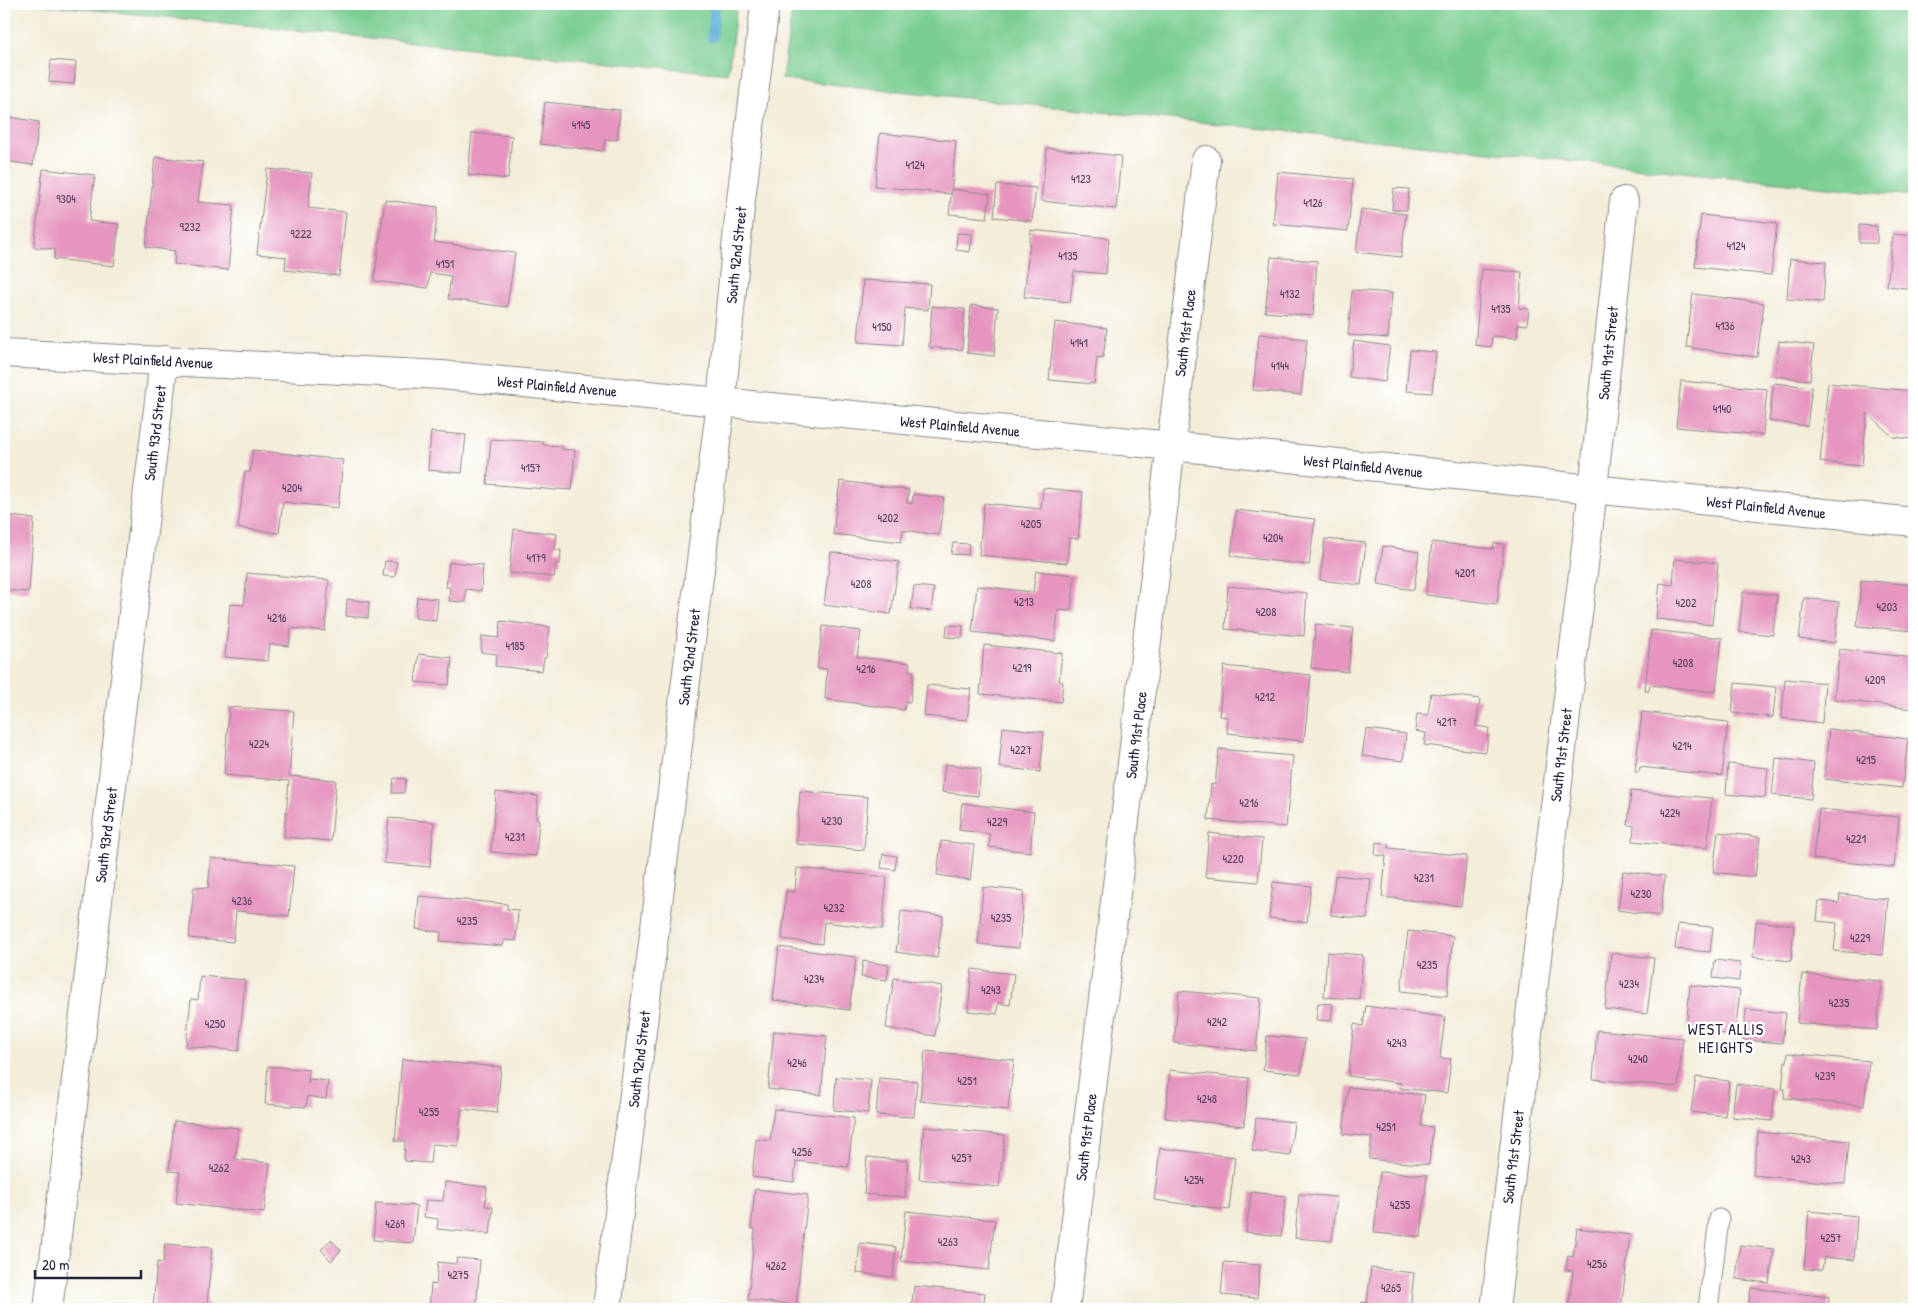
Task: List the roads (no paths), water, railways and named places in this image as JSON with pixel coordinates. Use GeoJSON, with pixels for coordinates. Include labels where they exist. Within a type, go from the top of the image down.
{"type":"FeatureCollection","features":[{"type":"Feature","properties":{"kind":"street","name":"South 92nd Street"},"geometry":{"type":"LineString","coordinates":[[607,1309],[721,402],[740,208],[765,4]]}},
{"type":"Feature","properties":{"kind":"street","name":"South 91st Place"},"geometry":{"type":"LineString","coordinates":[[1065,1309],[1206,160]]}},
{"type":"Feature","properties":{"kind":"street","name":"South 91st Street"},"geometry":{"type":"LineString","coordinates":[[1495,1309],[1593,489],[1624,201]]}},
{"type":"Feature","properties":{"kind":"street","name":"West Plainfield Avenue"},"geometry":{"type":"LineString","coordinates":[[4,353],[442,376],[1172,446],[1914,522]]}},
{"type":"Feature","properties":{"kind":"street","name":"South 93rd Street"},"geometry":{"type":"LineString","coordinates":[[48,1309],[164,360]]}},
{"type":"Feature","properties":{"kind":"lane"},"geometry":{"type":"LineString","coordinates":[[1708,1309],[1719,1219]]}},
{"type":"Feature","properties":{"kind":"waterway"},"geometry":{"type":"LineString","coordinates":[[712,38],[715,4]]}},
{"type":"Feature","properties":{"kind":"district","name":"WEST ALLIS HEIGHTS"},"geometry":{"type":"Point","coordinates":[1726,1038]}}]}
